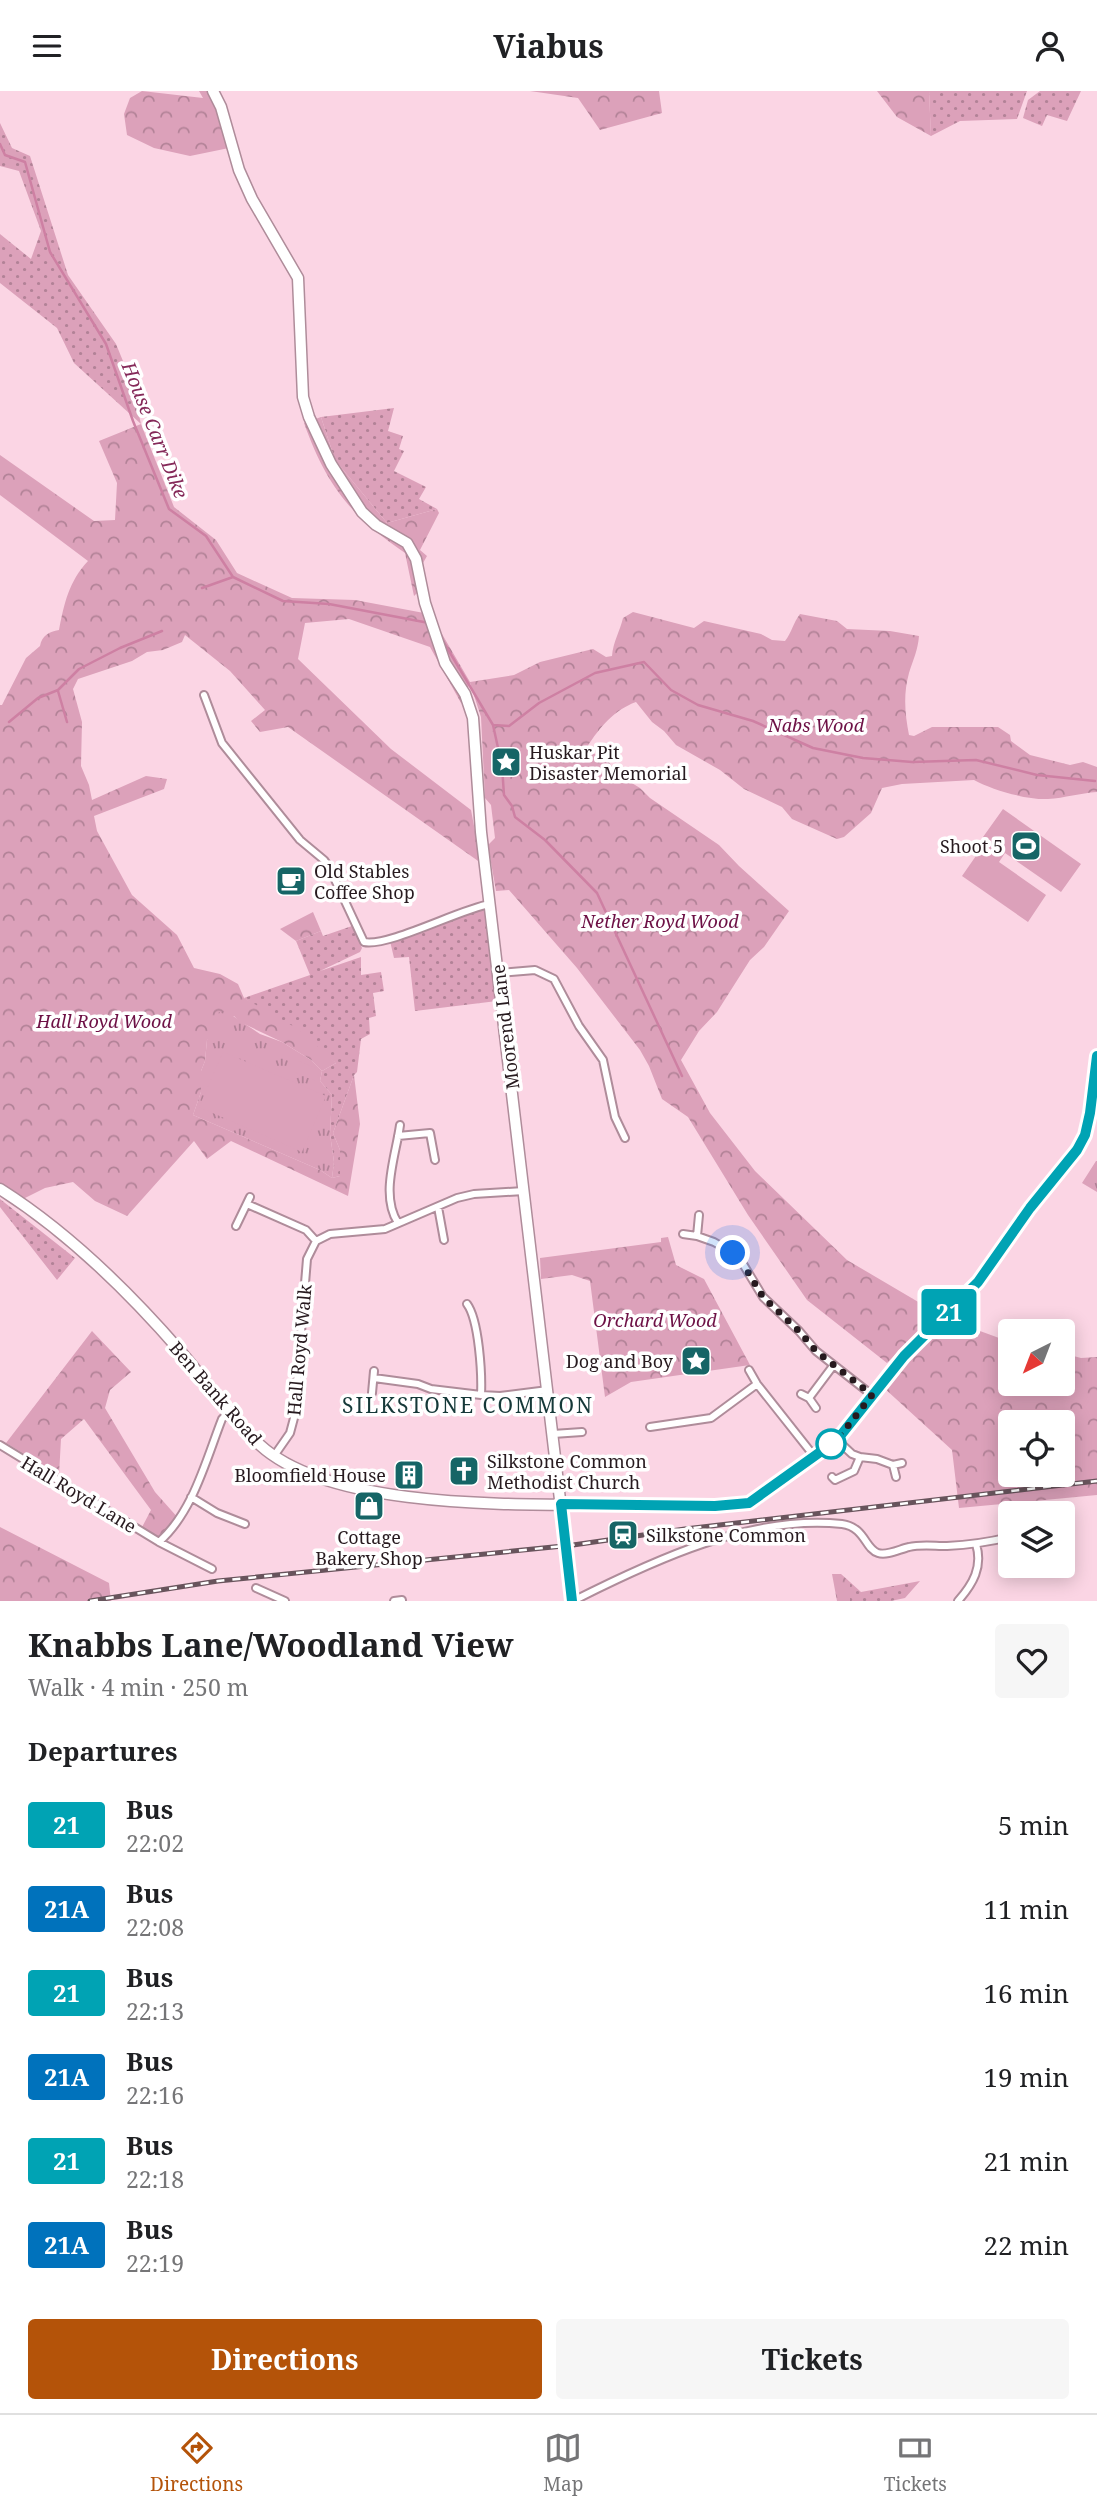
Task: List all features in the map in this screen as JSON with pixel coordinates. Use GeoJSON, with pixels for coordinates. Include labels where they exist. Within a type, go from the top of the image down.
{"type":"FeatureCollection","features":[{"type":"Feature","properties":{"kind":"street","name":"Moorend Lane"},"geometry":{"type":"LineString","coordinates":[[213,91],[221,107],[239,170],[252,199],[298,278],[303,397],[309,417],[331,464],[362,512],[376,526],[407,543],[416,559],[425,603],[445,663],[465,694],[473,718],[479,810],[573,1601]]}},
{"type":"Feature","properties":{"kind":"street"},"geometry":{"type":"LineString","coordinates":[[204,695],[222,743],[300,840],[324,860],[364,942],[368,944],[389,939],[490,904]]}},
{"type":"Feature","properties":{"kind":"street"},"geometry":{"type":"LineString","coordinates":[[499,973],[535,970],[554,979],[579,1025],[604,1060],[615,1117],[625,1138]]}},
{"type":"Feature","properties":{"kind":"street","name":"Ben Bank Road"},"geometry":{"type":"LineString","coordinates":[[0,1189],[43,1220],[103,1272],[181,1352],[229,1412],[261,1445],[299,1471],[322,1479],[419,1499],[715,1506],[749,1503],[837,1440],[904,1356],[978,1282],[1030,1208],[1077,1150],[1085,1135],[1097,1056]]}},
{"type":"Feature","properties":{"kind":"street"},"geometry":{"type":"LineString","coordinates":[[398,1223],[394,1217],[390,1192],[400,1125]]}},
{"type":"Feature","properties":{"kind":"street"},"geometry":{"type":"LineString","coordinates":[[398,1136],[430,1133],[435,1160]]}},
{"type":"Feature","properties":{"kind":"street"},"geometry":{"type":"LineString","coordinates":[[240,1223],[249,1200],[306,1230],[316,1241],[330,1234],[374,1231],[474,1194],[524,1191]]}},
{"type":"Feature","properties":{"kind":"street"},"geometry":{"type":"LineString","coordinates":[[438,1207],[444,1240]]}},
{"type":"Feature","properties":{"kind":"street"},"geometry":{"type":"LineString","coordinates":[[697,1236],[699,1216]]}},
{"type":"Feature","properties":{"kind":"street"},"geometry":{"type":"LineString","coordinates":[[683,1234],[697,1236],[726,1248],[740,1259],[763,1297],[833,1366],[872,1395]]}},
{"type":"Feature","properties":{"kind":"street","name":"Hall Royd Walk"},"geometry":{"type":"LineString","coordinates":[[274,1456],[289,1433],[294,1418],[307,1259],[316,1241]]}},
{"type":"Feature","properties":{"kind":"street"},"geometry":{"type":"LineString","coordinates":[[467,1304],[475,1325],[481,1395]]}},
{"type":"Feature","properties":{"kind":"street"},"geometry":{"type":"LineString","coordinates":[[809,1398],[833,1366]]}},
{"type":"Feature","properties":{"kind":"street"},"geometry":{"type":"LineString","coordinates":[[749,1370],[814,1456]]}},
{"type":"Feature","properties":{"kind":"street"},"geometry":{"type":"LineString","coordinates":[[372,1393],[374,1375],[431,1389],[481,1395],[500,1396],[548,1390]]}},
{"type":"Feature","properties":{"kind":"street"},"geometry":{"type":"LineString","coordinates":[[650,1427],[711,1418],[757,1384]]}},
{"type":"Feature","properties":{"kind":"street"},"geometry":{"type":"LineString","coordinates":[[801,1394],[809,1398],[816,1408]]}},
{"type":"Feature","properties":{"kind":"street"},"geometry":{"type":"LineString","coordinates":[[159,1542],[171,1532],[191,1497],[222,1419],[229,1412]]}},
{"type":"Feature","properties":{"kind":"street"},"geometry":{"type":"LineString","coordinates":[[553,1434],[582,1432]]}},
{"type":"Feature","properties":{"kind":"street"},"geometry":{"type":"LineString","coordinates":[[837,1440],[852,1454],[860,1457],[893,1465],[902,1463]]}},
{"type":"Feature","properties":{"kind":"street","name":"Hall Royd Lane"},"geometry":{"type":"LineString","coordinates":[[0,1445],[159,1542],[212,1569]]}},
{"type":"Feature","properties":{"kind":"street"},"geometry":{"type":"LineString","coordinates":[[832,1478],[835,1481],[851,1473],[860,1457]]}},
{"type":"Feature","properties":{"kind":"street"},"geometry":{"type":"LineString","coordinates":[[893,1465],[895,1477]]}},
{"type":"Feature","properties":{"kind":"street"},"geometry":{"type":"LineString","coordinates":[[191,1497],[233,1524],[245,1524]]}},
{"type":"Feature","properties":{"kind":"street"},"geometry":{"type":"LineString","coordinates":[[573,1601],[606,1583],[718,1537],[762,1529],[822,1523],[846,1525],[861,1533],[875,1552],[881,1554],[911,1547],[976,1544],[998,1539]]}},
{"type":"Feature","properties":{"kind":"street"},"geometry":{"type":"LineString","coordinates":[[958,1601],[977,1576],[976,1544]]}},
{"type":"Feature","properties":{"kind":"street"},"geometry":{"type":"LineString","coordinates":[[256,1588],[285,1601]]}},
{"type":"Feature","properties":{"kind":"street"},"geometry":{"type":"LineString","coordinates":[[394,1601],[402,1600]]}},
{"type":"Feature","properties":{"kind":"green space"},"geometry":{"type":"Polygon","coordinates":[[[142,91],[203,98],[199,91],[209,91],[219,108],[229,148],[190,156],[154,148],[127,135],[124,114],[130,98],[142,91]]]}},
{"type":"Feature","properties":{"kind":"green space"},"geometry":{"type":"Polygon","coordinates":[[[530,91],[659,91],[662,113],[600,130],[578,98],[530,91]]]}},
{"type":"Feature","properties":{"kind":"green space"},"geometry":{"type":"Polygon","coordinates":[[[877,91],[929,91],[931,136],[897,117],[877,91]]]}},
{"type":"Feature","properties":{"kind":"green space"},"geometry":{"type":"Polygon","coordinates":[[[929,91],[1027,91],[1017,119],[960,121],[931,136],[929,91]]]}},
{"type":"Feature","properties":{"kind":"green space"},"geometry":{"type":"Polygon","coordinates":[[[1040,91],[1081,91],[1067,121],[1047,115],[1042,126],[1023,118],[1028,100],[1040,91]]]}},
{"type":"Feature","properties":{"kind":"green space"},"geometry":{"type":"Polygon","coordinates":[[[0,123],[12,148],[30,156],[68,275],[116,344],[132,383],[141,424],[74,363],[57,328],[0,283],[0,234],[31,259],[41,231],[19,171],[0,166],[0,123]]]}},
{"type":"Feature","properties":{"kind":"green space"},"geometry":{"type":"Polygon","coordinates":[[[394,408],[388,431],[403,436],[399,449],[404,451],[394,471],[426,487],[419,499],[437,509],[387,523],[335,460],[321,417],[394,408]]]}},
{"type":"Feature","properties":{"kind":"green space"},"geometry":{"type":"Polygon","coordinates":[[[321,417],[335,460],[387,523],[437,509],[439,513],[420,550],[427,556],[423,563],[426,584],[414,596],[405,553],[355,512],[331,482],[321,464],[304,423],[321,417]]]}},
{"type":"Feature","properties":{"kind":"green space"},"geometry":{"type":"Polygon","coordinates":[[[141,424],[174,507],[216,540],[237,573],[292,598],[355,600],[424,613],[442,634],[470,682],[514,675],[540,662],[593,649],[606,657],[612,656],[623,618],[633,612],[694,628],[704,621],[761,634],[772,640],[785,641],[800,614],[837,621],[847,629],[890,631],[919,636],[906,689],[909,735],[914,736],[932,727],[998,727],[1030,755],[1070,765],[1083,762],[1097,767],[1097,792],[1054,798],[1020,796],[974,780],[902,784],[882,788],[871,813],[844,837],[837,839],[792,819],[782,807],[744,789],[720,770],[676,745],[636,702],[608,720],[587,747],[609,762],[617,774],[719,845],[789,911],[764,947],[750,960],[717,1012],[699,1031],[681,1060],[710,1113],[755,1171],[847,1260],[937,1313],[887,1363],[807,1300],[748,1215],[688,1117],[662,1099],[640,1050],[577,968],[509,890],[496,891],[488,845],[495,838],[491,805],[485,798],[481,717],[470,683],[461,703],[430,647],[349,619],[305,623],[298,659],[391,749],[471,810],[481,863],[288,727],[260,732],[251,721],[265,710],[230,671],[185,635],[182,642],[163,650],[147,652],[132,661],[78,679],[73,689],[82,722],[81,766],[92,800],[146,776],[167,779],[164,789],[94,816],[97,831],[132,895],[177,935],[194,968],[220,974],[238,984],[244,998],[298,1029],[336,1063],[322,1071],[311,1060],[282,1042],[240,1022],[234,1016],[207,1040],[201,1071],[201,1092],[193,1115],[320,1170],[332,1178],[340,1176],[340,1150],[333,1133],[354,1075],[360,1124],[348,1196],[231,1141],[207,1159],[194,1141],[127,1216],[95,1201],[73,1182],[45,1188],[23,1199],[0,1185],[0,705],[26,658],[40,646],[46,635],[59,630],[72,585],[88,561],[0,495],[0,455],[94,521],[115,520],[117,483],[99,441],[141,424]]]}},
{"type":"Feature","properties":{"kind":"green space"},"geometry":{"type":"Polygon","coordinates":[[[1003,809],[1081,864],[1061,892],[1005,853],[999,862],[1046,895],[1028,922],[962,876],[987,840],[983,837],[1003,809]]]}},
{"type":"Feature","properties":{"kind":"green space"},"geometry":{"type":"Polygon","coordinates":[[[485,909],[497,1001],[415,1011],[409,957],[394,958],[390,941],[485,909]]]}},
{"type":"Feature","properties":{"kind":"green space"},"geometry":{"type":"Polygon","coordinates":[[[313,912],[321,931],[296,941],[280,929],[313,912]]]}},
{"type":"Feature","properties":{"kind":"green space"},"geometry":{"type":"Polygon","coordinates":[[[352,926],[362,948],[360,952],[320,971],[361,957],[361,975],[381,972],[384,991],[373,993],[376,1016],[369,1018],[370,1034],[361,1039],[357,1072],[333,1133],[340,1150],[340,1176],[332,1178],[332,1095],[320,1081],[322,1071],[336,1063],[244,998],[310,975],[296,941],[321,931],[323,936],[352,926]]]}},
{"type":"Feature","properties":{"kind":"green space"},"geometry":{"type":"Polygon","coordinates":[[[219,1012],[227,1012],[260,1034],[282,1042],[311,1060],[322,1071],[320,1081],[332,1095],[332,1178],[320,1170],[193,1115],[201,1092],[201,1071],[207,1040],[219,1012]]]}},
{"type":"Feature","properties":{"kind":"green space"},"geometry":{"type":"Polygon","coordinates":[[[223,1052],[326,1096],[302,1152],[199,1107],[223,1052]]]}},
{"type":"Feature","properties":{"kind":"green space"},"geometry":{"type":"Polygon","coordinates":[[[299,1061],[320,1070],[316,1081],[294,1072],[299,1061]]]}},
{"type":"Feature","properties":{"kind":"green space"},"geometry":{"type":"Polygon","coordinates":[[[1097,1161],[1097,1192],[1082,1183],[1097,1161]]]}},
{"type":"Feature","properties":{"kind":"green space"},"geometry":{"type":"Polygon","coordinates":[[[0,1199],[75,1258],[57,1280],[0,1207],[0,1199]]]}},
{"type":"Feature","properties":{"kind":"green space","name":"Orchard Wood"},"geometry":{"type":"Polygon","coordinates":[[[668,1237],[676,1265],[704,1279],[750,1365],[631,1382],[605,1397],[590,1281],[572,1275],[541,1279],[540,1258],[661,1242],[661,1238],[668,1237]]]}},
{"type":"Feature","properties":{"kind":"green space"},"geometry":{"type":"Polygon","coordinates":[[[950,1320],[998,1338],[998,1397],[1074,1397],[1075,1356],[1097,1357],[1097,1495],[1033,1501],[998,1501],[998,1504],[959,1508],[952,1450],[884,1388],[899,1369],[950,1320]]]}},
{"type":"Feature","properties":{"kind":"green space"},"geometry":{"type":"Polygon","coordinates":[[[92,1331],[131,1372],[110,1390],[105,1408],[155,1492],[179,1519],[159,1542],[140,1531],[151,1510],[84,1419],[61,1439],[59,1475],[6,1443],[92,1331]]]}},
{"type":"Feature","properties":{"kind":"green space"},"geometry":{"type":"Polygon","coordinates":[[[0,1527],[109,1583],[111,1601],[0,1601],[0,1527]]]}},
{"type":"Feature","properties":{"kind":"green space"},"geometry":{"type":"Polygon","coordinates":[[[832,1574],[841,1574],[850,1582],[850,1601],[837,1601],[832,1574]]]}},
{"type":"Feature","properties":{"kind":"green space"},"geometry":{"type":"Polygon","coordinates":[[[920,1581],[905,1598],[891,1601],[850,1601],[850,1582],[861,1592],[920,1581]]]}},
{"type":"Feature","properties":{"kind":"waterway","name":"House Carr Dike"},"geometry":{"type":"LineString","coordinates":[[0,144],[5,155],[25,162],[50,252],[106,344],[133,421],[169,509],[206,536],[233,577],[283,601],[329,604],[429,623]]}},
{"type":"Feature","properties":{"kind":"waterway"},"geometry":{"type":"LineString","coordinates":[[202,588],[233,577]]}},
{"type":"Feature","properties":{"kind":"waterway"},"geometry":{"type":"LineString","coordinates":[[9,722],[38,698],[58,690],[79,669],[162,631]]}},
{"type":"Feature","properties":{"kind":"waterway","name":"House Carr Dike"},"geometry":{"type":"LineString","coordinates":[[443,641],[493,725],[502,766],[504,795],[512,806],[515,817],[545,840],[597,893],[682,1076]]}},
{"type":"Feature","properties":{"kind":"waterway"},"geometry":{"type":"LineString","coordinates":[[493,725],[509,726],[539,703],[595,673],[644,662],[671,690],[698,705],[753,721],[813,748],[863,758],[912,762],[976,760],[1037,775],[1095,781]]}},
{"type":"Feature","properties":{"kind":"waterway"},"geometry":{"type":"LineString","coordinates":[[58,691],[67,722]]}},
{"type":"Feature","properties":{"kind":"railway"},"geometry":{"type":"LineString","coordinates":[[90,1601],[218,1581],[573,1545],[685,1529],[1097,1481]]}},
{"type":"Feature","properties":{"kind":"bus line","name":"21"},"geometry":{"type":"LineString","coordinates":[[572,1601],[561,1504],[715,1506],[749,1503],[837,1440],[904,1356],[978,1282],[1030,1208],[1068,1164],[1085,1135],[1097,1056]]}},
{"type":"Feature","properties":{"kind":"place","name":"Huskar Pit Disaster Memorial"},"geometry":{"type":"Point","coordinates":[506,762]}},
{"type":"Feature","properties":{"kind":"place","name":"Shoot 5"},"geometry":{"type":"Point","coordinates":[1026,846]}},
{"type":"Feature","properties":{"kind":"place","name":"Old Stables Coffee Shop"},"geometry":{"type":"Point","coordinates":[291,881]}},
{"type":"Feature","properties":{"kind":"place","name":"Dog and Boy"},"geometry":{"type":"Point","coordinates":[696,1361]}},
{"type":"Feature","properties":{"kind":"place","name":"Silkstone Common Methodist Church"},"geometry":{"type":"Point","coordinates":[464,1471]}},
{"type":"Feature","properties":{"kind":"place","name":"Bloomfield House"},"geometry":{"type":"Point","coordinates":[409,1475]}},
{"type":"Feature","properties":{"kind":"place","name":"Cottage Bakery Shop"},"geometry":{"type":"Point","coordinates":[369,1506]}},
{"type":"Feature","properties":{"kind":"place","name":"Silkstone Common"},"geometry":{"type":"Point","coordinates":[623,1535]}},
{"type":"Feature","properties":{"kind":"district","name":"SILKSTONE COMMON"},"geometry":{"type":"Point","coordinates":[468,1405]}},
{"type":"Feature","properties":{"kind":"route"},"geometry":{"type":"LineString","coordinates":[[733,1253],[740,1259],[763,1297],[816,1351],[872,1395],[837,1440],[825,1448],[831,1444]]}},
{"type":"Feature","properties":{"kind":"park label","name":"Nabs Wood"},"geometry":{"type":"Point","coordinates":[816,725]}},
{"type":"Feature","properties":{"kind":"park label","name":"Nether Royd Wood"},"geometry":{"type":"Point","coordinates":[660,921]}},
{"type":"Feature","properties":{"kind":"park label","name":"Hall Royd Wood"},"geometry":{"type":"Point","coordinates":[104,1021]}}]}
